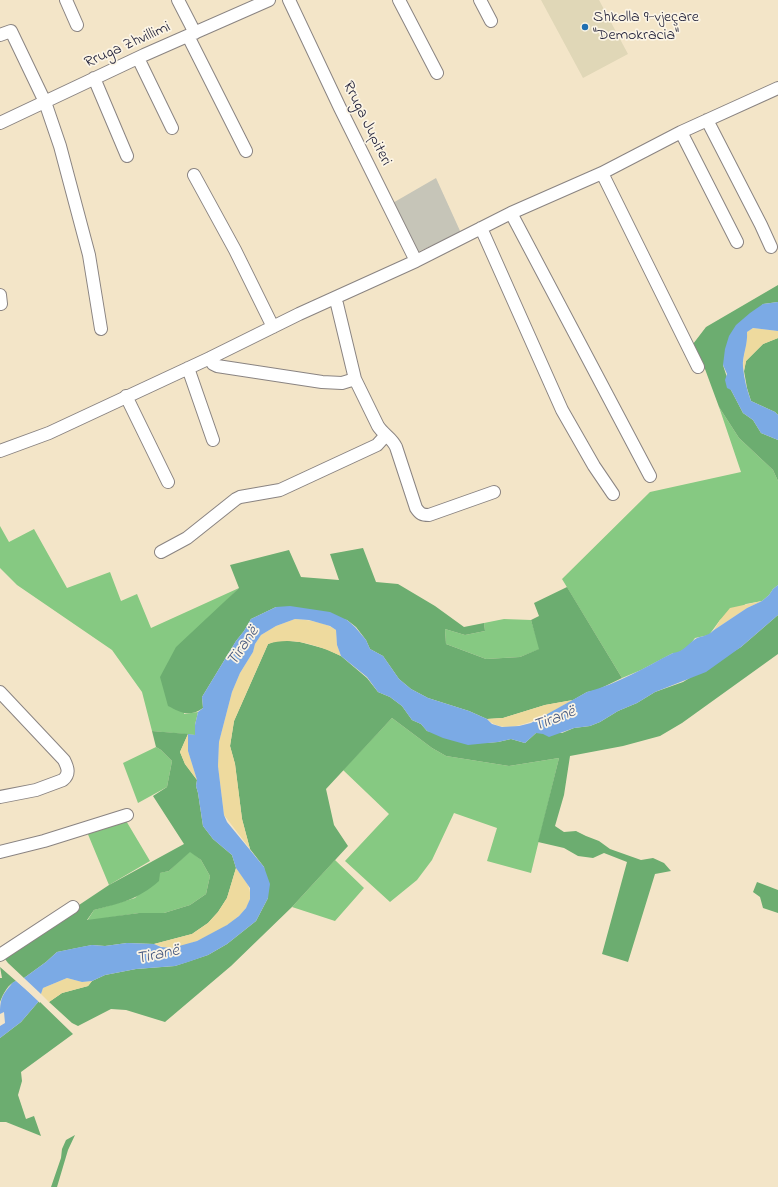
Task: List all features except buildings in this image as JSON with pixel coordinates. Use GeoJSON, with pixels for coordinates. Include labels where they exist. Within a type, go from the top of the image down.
{"type":"FeatureCollection","features":[{"type":"Feature","properties":{"kind":"street"},"geometry":{"type":"LineString","coordinates":[[66,0],[77,25]]}},
{"type":"Feature","properties":{"kind":"street"},"geometry":{"type":"LineString","coordinates":[[178,0],[192,35],[246,151]]}},
{"type":"Feature","properties":{"kind":"street","name":"Rruga Zhvillimi"},"geometry":{"type":"LineString","coordinates":[[0,123],[94,78],[269,0]]}},
{"type":"Feature","properties":{"kind":"street","name":"Rruga Jupiteri"},"geometry":{"type":"LineString","coordinates":[[289,0],[340,108],[416,261]]}},
{"type":"Feature","properties":{"kind":"street"},"geometry":{"type":"LineString","coordinates":[[398,0],[437,73]]}},
{"type":"Feature","properties":{"kind":"street"},"geometry":{"type":"LineString","coordinates":[[480,0],[491,21]]}},
{"type":"Feature","properties":{"kind":"street"},"geometry":{"type":"LineString","coordinates":[[0,35],[11,31],[45,102],[60,146],[89,255],[101,329]]}},
{"type":"Feature","properties":{"kind":"street"},"geometry":{"type":"LineString","coordinates":[[138,58],[172,128]]}},
{"type":"Feature","properties":{"kind":"street"},"geometry":{"type":"LineString","coordinates":[[94,78],[127,156]]}},
{"type":"Feature","properties":{"kind":"street"},"geometry":{"type":"LineString","coordinates":[[1,450],[49,433],[210,358],[334,298],[416,261],[481,228],[602,173],[681,132],[778,88]]}},
{"type":"Feature","properties":{"kind":"street"},"geometry":{"type":"LineString","coordinates":[[707,120],[762,225],[771,247]]}},
{"type":"Feature","properties":{"kind":"street"},"geometry":{"type":"LineString","coordinates":[[681,132],[737,242]]}},
{"type":"Feature","properties":{"kind":"street"},"geometry":{"type":"LineString","coordinates":[[602,173],[698,367]]}},
{"type":"Feature","properties":{"kind":"street"},"geometry":{"type":"LineString","coordinates":[[194,175],[235,250],[273,327]]}},
{"type":"Feature","properties":{"kind":"street"},"geometry":{"type":"LineString","coordinates":[[511,214],[650,476]]}},
{"type":"Feature","properties":{"kind":"street"},"geometry":{"type":"LineString","coordinates":[[481,228],[562,410],[612,494]]}},
{"type":"Feature","properties":{"kind":"street"},"geometry":{"type":"LineString","coordinates":[[334,298],[337,304],[355,379],[381,431],[392,439],[396,447],[419,513],[429,515],[494,492]]}},
{"type":"Feature","properties":{"kind":"street"},"geometry":{"type":"LineString","coordinates":[[210,358],[213,364],[217,366],[322,382],[342,382],[355,379]]}},
{"type":"Feature","properties":{"kind":"street"},"geometry":{"type":"LineString","coordinates":[[188,368],[213,440]]}},
{"type":"Feature","properties":{"kind":"street"},"geometry":{"type":"LineString","coordinates":[[126,396],[168,482]]}},
{"type":"Feature","properties":{"kind":"street"},"geometry":{"type":"LineString","coordinates":[[161,552],[187,538],[236,499],[280,490],[377,445],[386,435]]}},
{"type":"Feature","properties":{"kind":"street"},"geometry":{"type":"LineString","coordinates":[[0,692],[64,760],[68,767],[68,773],[62,780],[36,790],[0,797]]}},
{"type":"Feature","properties":{"kind":"street"},"geometry":{"type":"LineString","coordinates":[[0,852],[44,841],[127,815]]}},
{"type":"Feature","properties":{"kind":"street"},"geometry":{"type":"LineString","coordinates":[[0,955],[73,907]]}},
{"type":"Feature","properties":{"kind":"shaded area","name":"Shkolla 9-vjeçare \"Demokracia\""},"geometry":{"type":"Polygon","coordinates":[[[541,0],[599,0],[628,54],[583,78],[541,0]]]}},
{"type":"Feature","properties":{"kind":"shaded area"},"geometry":{"type":"Polygon","coordinates":[[[436,178],[461,233],[415,253],[391,204],[436,178]]]}},
{"type":"Feature","properties":{"kind":"green space"},"geometry":{"type":"Polygon","coordinates":[[[778,285],[778,302],[763,304],[723,365],[731,390],[743,413],[753,420],[761,433],[778,440],[778,481],[773,470],[739,438],[719,407],[702,361],[693,344],[706,327],[778,285]]]}},
{"type":"Feature","properties":{"kind":"green space"},"geometry":{"type":"Polygon","coordinates":[[[778,338],[778,415],[775,412],[751,401],[744,371],[746,361],[763,344],[778,338]]]}},
{"type":"Feature","properties":{"kind":"green space"},"geometry":{"type":"Polygon","coordinates":[[[719,407],[739,438],[773,470],[778,481],[778,585],[762,601],[746,604],[720,620],[709,635],[695,638],[689,646],[678,653],[673,653],[622,678],[562,579],[650,492],[741,472],[719,407]]]}},
{"type":"Feature","properties":{"kind":"green space"},"geometry":{"type":"Polygon","coordinates":[[[0,526],[9,542],[34,529],[67,588],[110,572],[121,601],[137,594],[151,628],[239,588],[210,617],[184,714],[198,712],[195,725],[195,735],[152,731],[142,692],[112,650],[17,585],[0,568],[0,526]]]}},
{"type":"Feature","properties":{"kind":"green space"},"geometry":{"type":"Polygon","coordinates":[[[363,548],[376,582],[398,584],[435,606],[464,627],[484,623],[485,631],[465,635],[445,629],[446,644],[486,659],[520,657],[539,649],[531,620],[539,616],[534,603],[567,587],[622,678],[597,690],[587,692],[573,700],[545,705],[503,718],[487,719],[469,711],[428,698],[411,689],[399,679],[383,656],[370,649],[366,640],[356,627],[347,620],[276,607],[251,619],[202,697],[203,708],[193,713],[185,713],[168,706],[160,677],[176,647],[239,588],[230,565],[289,550],[301,577],[339,580],[330,554],[363,548]]]}},
{"type":"Feature","properties":{"kind":"green space"},"geometry":{"type":"Polygon","coordinates":[[[778,615],[778,654],[682,723],[660,736],[623,746],[570,756],[564,795],[555,826],[564,832],[576,831],[599,841],[610,849],[641,860],[653,858],[664,863],[671,871],[655,874],[628,962],[602,954],[627,862],[604,853],[593,858],[578,856],[564,848],[538,842],[559,758],[509,766],[446,756],[432,748],[392,718],[326,789],[334,825],[348,846],[292,907],[231,966],[165,1022],[126,1010],[111,1009],[78,1026],[72,1023],[49,1002],[62,993],[88,986],[92,981],[105,975],[136,969],[175,966],[208,955],[227,944],[256,921],[268,898],[264,867],[250,849],[242,819],[235,764],[230,746],[234,721],[268,644],[279,640],[300,642],[326,649],[341,656],[367,678],[378,692],[390,697],[402,706],[412,720],[421,724],[427,731],[485,743],[511,739],[525,743],[536,733],[562,733],[574,728],[590,726],[637,703],[655,692],[683,682],[741,647],[778,615]]]}},
{"type":"Feature","properties":{"kind":"green space"},"geometry":{"type":"Polygon","coordinates":[[[504,619],[531,620],[540,649],[520,657],[486,659],[446,644],[445,629],[465,635],[485,631],[484,623],[504,619]]]}},
{"type":"Feature","properties":{"kind":"green space"},"geometry":{"type":"Polygon","coordinates":[[[392,718],[432,748],[446,756],[509,766],[559,758],[531,873],[487,861],[497,828],[454,813],[432,860],[417,880],[390,902],[345,861],[389,814],[343,770],[392,718]]]}},
{"type":"Feature","properties":{"kind":"green space"},"geometry":{"type":"Polygon","coordinates":[[[152,731],[188,734],[180,752],[185,764],[197,780],[196,786],[203,826],[213,839],[232,855],[236,868],[227,898],[218,912],[208,923],[192,934],[154,944],[127,943],[105,946],[92,945],[57,952],[24,978],[5,959],[9,954],[28,939],[109,885],[184,844],[153,796],[167,787],[172,761],[156,747],[152,731]],[[190,852],[169,871],[160,873],[159,881],[143,893],[121,903],[94,910],[87,920],[139,913],[164,913],[190,905],[206,894],[210,876],[201,860],[190,852]]]}},
{"type":"Feature","properties":{"kind":"green space"},"geometry":{"type":"Polygon","coordinates":[[[156,747],[172,761],[167,787],[138,803],[123,763],[156,747]]]}},
{"type":"Feature","properties":{"kind":"green space"},"geometry":{"type":"Polygon","coordinates":[[[125,819],[150,861],[109,885],[87,832],[125,819]]]}},
{"type":"Feature","properties":{"kind":"green space"},"geometry":{"type":"Polygon","coordinates":[[[190,851],[201,860],[210,876],[206,894],[190,905],[164,913],[139,913],[87,921],[94,910],[135,898],[159,873],[169,871],[190,851]]]}},
{"type":"Feature","properties":{"kind":"green space"},"geometry":{"type":"Polygon","coordinates":[[[335,860],[364,888],[335,921],[292,907],[335,860]]]}},
{"type":"Feature","properties":{"kind":"green space"},"geometry":{"type":"Polygon","coordinates":[[[757,882],[778,890],[778,913],[763,908],[760,897],[753,892],[757,882]]]}},
{"type":"Feature","properties":{"kind":"green space"},"geometry":{"type":"Polygon","coordinates":[[[0,967],[16,981],[8,987],[0,1002],[0,978],[2,978],[0,967]]]}},
{"type":"Feature","properties":{"kind":"green space"},"geometry":{"type":"Polygon","coordinates":[[[39,1001],[73,1034],[21,1072],[22,1081],[18,1095],[26,1119],[34,1116],[41,1136],[6,1122],[0,1122],[0,1038],[21,1022],[39,1001]]]}},
{"type":"Feature","properties":{"kind":"green space"},"geometry":{"type":"Polygon","coordinates":[[[75,1135],[68,1150],[57,1187],[51,1187],[66,1140],[75,1135]]]}},
{"type":"Feature","properties":{"kind":"sand"},"geometry":{"type":"Polygon","coordinates":[[[753,328],[778,331],[778,338],[763,344],[746,361],[744,371],[743,361],[747,342],[747,332],[753,328]]]}},
{"type":"Feature","properties":{"kind":"sand"},"geometry":{"type":"Polygon","coordinates":[[[762,601],[747,608],[714,630],[730,608],[762,601]]]}},
{"type":"Feature","properties":{"kind":"sand"},"geometry":{"type":"Polygon","coordinates":[[[295,619],[322,623],[336,630],[337,645],[341,656],[306,643],[287,641],[268,644],[234,721],[230,746],[235,764],[242,819],[250,849],[224,815],[218,766],[219,742],[232,692],[240,673],[253,652],[255,644],[261,635],[276,626],[295,619]]]}},
{"type":"Feature","properties":{"kind":"sand"},"geometry":{"type":"Polygon","coordinates":[[[573,700],[542,717],[518,726],[507,727],[496,725],[487,719],[503,718],[545,705],[573,700]]]}},
{"type":"Feature","properties":{"kind":"sand"},"geometry":{"type":"Polygon","coordinates":[[[188,734],[188,751],[197,780],[185,764],[180,752],[188,734]]]}},
{"type":"Feature","properties":{"kind":"sand"},"geometry":{"type":"Polygon","coordinates":[[[236,868],[250,890],[250,898],[247,907],[240,915],[218,931],[193,943],[172,948],[154,944],[192,934],[208,923],[218,912],[227,898],[236,868]]]}},
{"type":"Feature","properties":{"kind":"sand"},"geometry":{"type":"Polygon","coordinates":[[[67,978],[82,982],[92,981],[88,986],[62,993],[49,1002],[41,994],[43,988],[67,978]]]}},
{"type":"Feature","properties":{"kind":"water"},"geometry":{"type":"Polygon","coordinates":[[[778,302],[778,331],[753,328],[747,332],[743,371],[751,401],[775,412],[778,415],[778,440],[761,433],[753,420],[743,413],[731,390],[727,388],[725,380],[727,374],[723,365],[725,349],[729,336],[736,325],[763,304],[778,302]]]}},
{"type":"Feature","properties":{"kind":"water","name":"Tiranë"},"geometry":{"type":"Polygon","coordinates":[[[778,585],[778,615],[741,647],[706,672],[655,692],[637,703],[590,726],[574,728],[549,737],[536,733],[525,743],[511,739],[468,745],[443,738],[427,731],[421,724],[412,720],[402,706],[390,697],[378,692],[367,677],[341,656],[337,645],[336,630],[330,626],[309,620],[295,619],[276,626],[261,635],[255,644],[253,652],[240,673],[232,692],[219,742],[218,766],[224,815],[227,822],[264,867],[270,884],[268,898],[256,921],[227,944],[208,955],[175,966],[136,969],[105,975],[92,981],[82,982],[67,978],[43,988],[41,994],[24,978],[57,952],[92,945],[105,946],[127,943],[154,944],[161,947],[172,948],[197,941],[227,925],[239,916],[246,908],[250,899],[250,888],[236,868],[232,855],[213,839],[203,826],[196,786],[197,780],[188,751],[188,734],[195,735],[195,725],[198,712],[203,708],[202,697],[251,619],[276,607],[290,606],[330,612],[347,620],[355,627],[366,640],[370,649],[383,656],[399,679],[411,689],[428,698],[469,711],[487,719],[492,724],[502,727],[519,726],[531,723],[587,692],[620,680],[673,653],[680,651],[696,638],[708,634],[747,608],[762,601],[778,585]]]}},
{"type":"Feature","properties":{"kind":"water"},"geometry":{"type":"Polygon","coordinates":[[[16,981],[39,1001],[21,1022],[0,1038],[0,1026],[5,1023],[4,1012],[0,1014],[0,1006],[4,994],[16,981]]]}},
{"type":"Feature","properties":{"kind":"pier"},"geometry":{"type":"Polygon","coordinates":[[[15,979],[18,979],[40,1000],[40,1003],[15,979]]]}},
{"type":"Feature","properties":{"kind":"place","name":"Shkolla 9-vjeçare \"Demokracia\""},"geometry":{"type":"Point","coordinates":[585,27]}}]}
